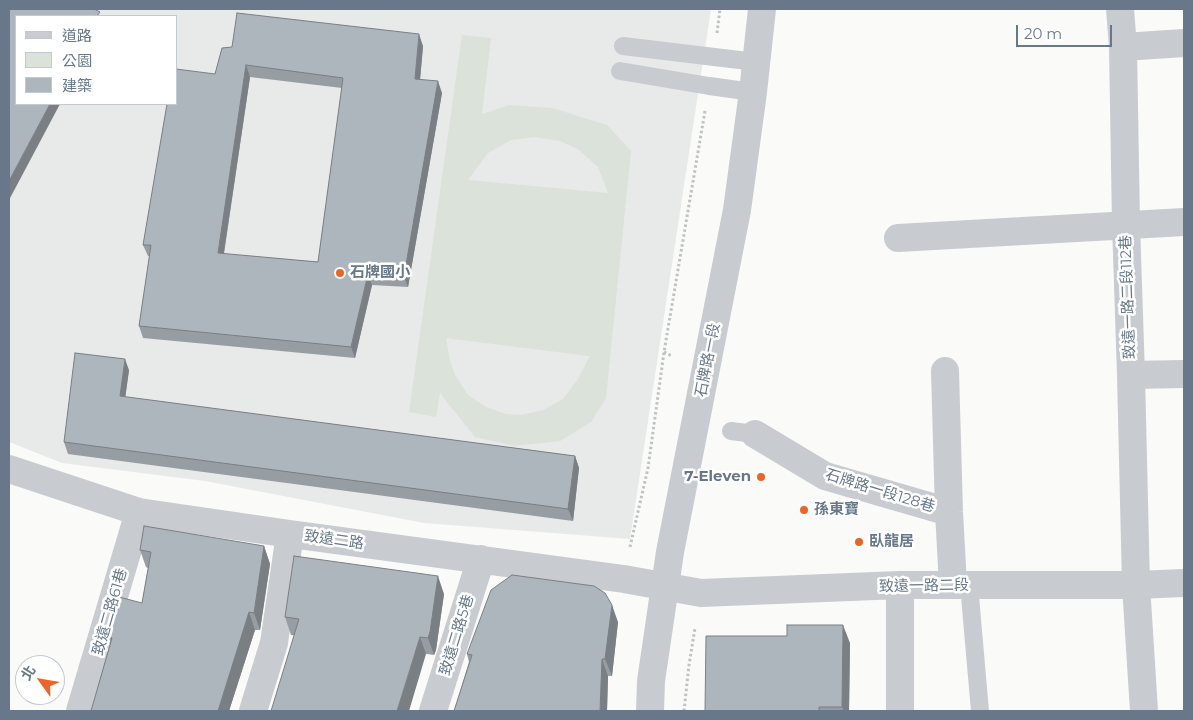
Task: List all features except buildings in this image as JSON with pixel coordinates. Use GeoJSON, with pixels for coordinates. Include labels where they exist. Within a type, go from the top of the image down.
{"type":"FeatureCollection","features":[{"type":"Feature","properties":{"kind":"street","name":"石牌路一段"},"geometry":{"type":"LineString","coordinates":[[650,711],[651,681],[664,586],[737,210],[762,9]]}},
{"type":"Feature","properties":{"kind":"street","name":"致遠一路二段112巷"},"geometry":{"type":"LineString","coordinates":[[1120,9],[1136,585],[1144,711]]}},
{"type":"Feature","properties":{"kind":"street"},"geometry":{"type":"LineString","coordinates":[[1122,47],[1184,44]]}},
{"type":"Feature","properties":{"kind":"street"},"geometry":{"type":"LineString","coordinates":[[898,238],[1184,222]]}},
{"type":"Feature","properties":{"kind":"street","name":"石牌路一段128巷"},"geometry":{"type":"LineString","coordinates":[[945,371],[949,512],[961,585]]}},
{"type":"Feature","properties":{"kind":"street"},"geometry":{"type":"LineString","coordinates":[[1131,375],[1184,374]]}},
{"type":"Feature","properties":{"kind":"street","name":"石牌路一段128巷"},"geometry":{"type":"LineString","coordinates":[[743,433],[825,476],[949,512]]}},
{"type":"Feature","properties":{"kind":"street","name":"致遠二路"},"geometry":{"type":"LineString","coordinates":[[9,469],[139,512],[664,586]]}},
{"type":"Feature","properties":{"kind":"street","name":"致遠二路61巷"},"geometry":{"type":"LineString","coordinates":[[80,711],[139,512]]}},
{"type":"Feature","properties":{"kind":"street"},"geometry":{"type":"LineString","coordinates":[[253,711],[274,643],[290,534]]}},
{"type":"Feature","properties":{"kind":"street","name":"致遠二路5巷"},"geometry":{"type":"LineString","coordinates":[[433,711],[481,560]]}},
{"type":"Feature","properties":{"kind":"street","name":"致遠一路二段"},"geometry":{"type":"LineString","coordinates":[[664,586],[702,593],[900,585],[1136,585],[1184,583]]}},
{"type":"Feature","properties":{"kind":"street"},"geometry":{"type":"LineString","coordinates":[[900,585],[900,711]]}},
{"type":"Feature","properties":{"kind":"lane"},"geometry":{"type":"LineString","coordinates":[[623,46],[756,62]]}},
{"type":"Feature","properties":{"kind":"lane"},"geometry":{"type":"LineString","coordinates":[[620,71],[753,92]]}},
{"type":"Feature","properties":{"kind":"lane"},"geometry":{"type":"LineString","coordinates":[[961,585],[980,711]]}},
{"type":"Feature","properties":{"kind":"path"},"geometry":{"type":"LineString","coordinates":[[713,57],[720,9]]}},
{"type":"Feature","properties":{"kind":"path"},"geometry":{"type":"LineString","coordinates":[[630,546],[648,468],[664,352],[709,86]]}},
{"type":"Feature","properties":{"kind":"path"},"geometry":{"type":"LineString","coordinates":[[664,352],[672,356]]}},
{"type":"Feature","properties":{"kind":"path"},"geometry":{"type":"LineString","coordinates":[[684,711],[689,664],[696,628]]}},
{"type":"Feature","properties":{"kind":"shaded area","name":"石牌國小"},"geometry":{"type":"Polygon","coordinates":[[[9,9],[711,9],[630,539],[424,523],[205,481],[62,463],[9,442],[9,9]]]}},
{"type":"Feature","properties":{"kind":"green space"},"geometry":{"type":"Polygon","coordinates":[[[462,35],[491,38],[482,114],[509,105],[552,108],[607,125],[631,151],[606,398],[591,422],[560,441],[514,446],[475,437],[440,393],[436,417],[409,412],[462,35]],[[534,137],[511,140],[488,153],[468,180],[608,193],[598,167],[578,149],[560,141],[534,137]],[[446,338],[450,361],[455,375],[468,395],[486,407],[506,414],[521,415],[543,410],[563,399],[578,379],[590,356],[589,356],[446,338]]]}},
{"type":"Feature","properties":{"kind":"place","name":"石牌國小"},"geometry":{"type":"Point","coordinates":[340,273]}},
{"type":"Feature","properties":{"kind":"place","name":"7-Eleven"},"geometry":{"type":"Point","coordinates":[761,477]}},
{"type":"Feature","properties":{"kind":"place","name":"孫東寶"},"geometry":{"type":"Point","coordinates":[804,510]}},
{"type":"Feature","properties":{"kind":"place","name":"臥龍居"},"geometry":{"type":"Point","coordinates":[859,542]}}]}
